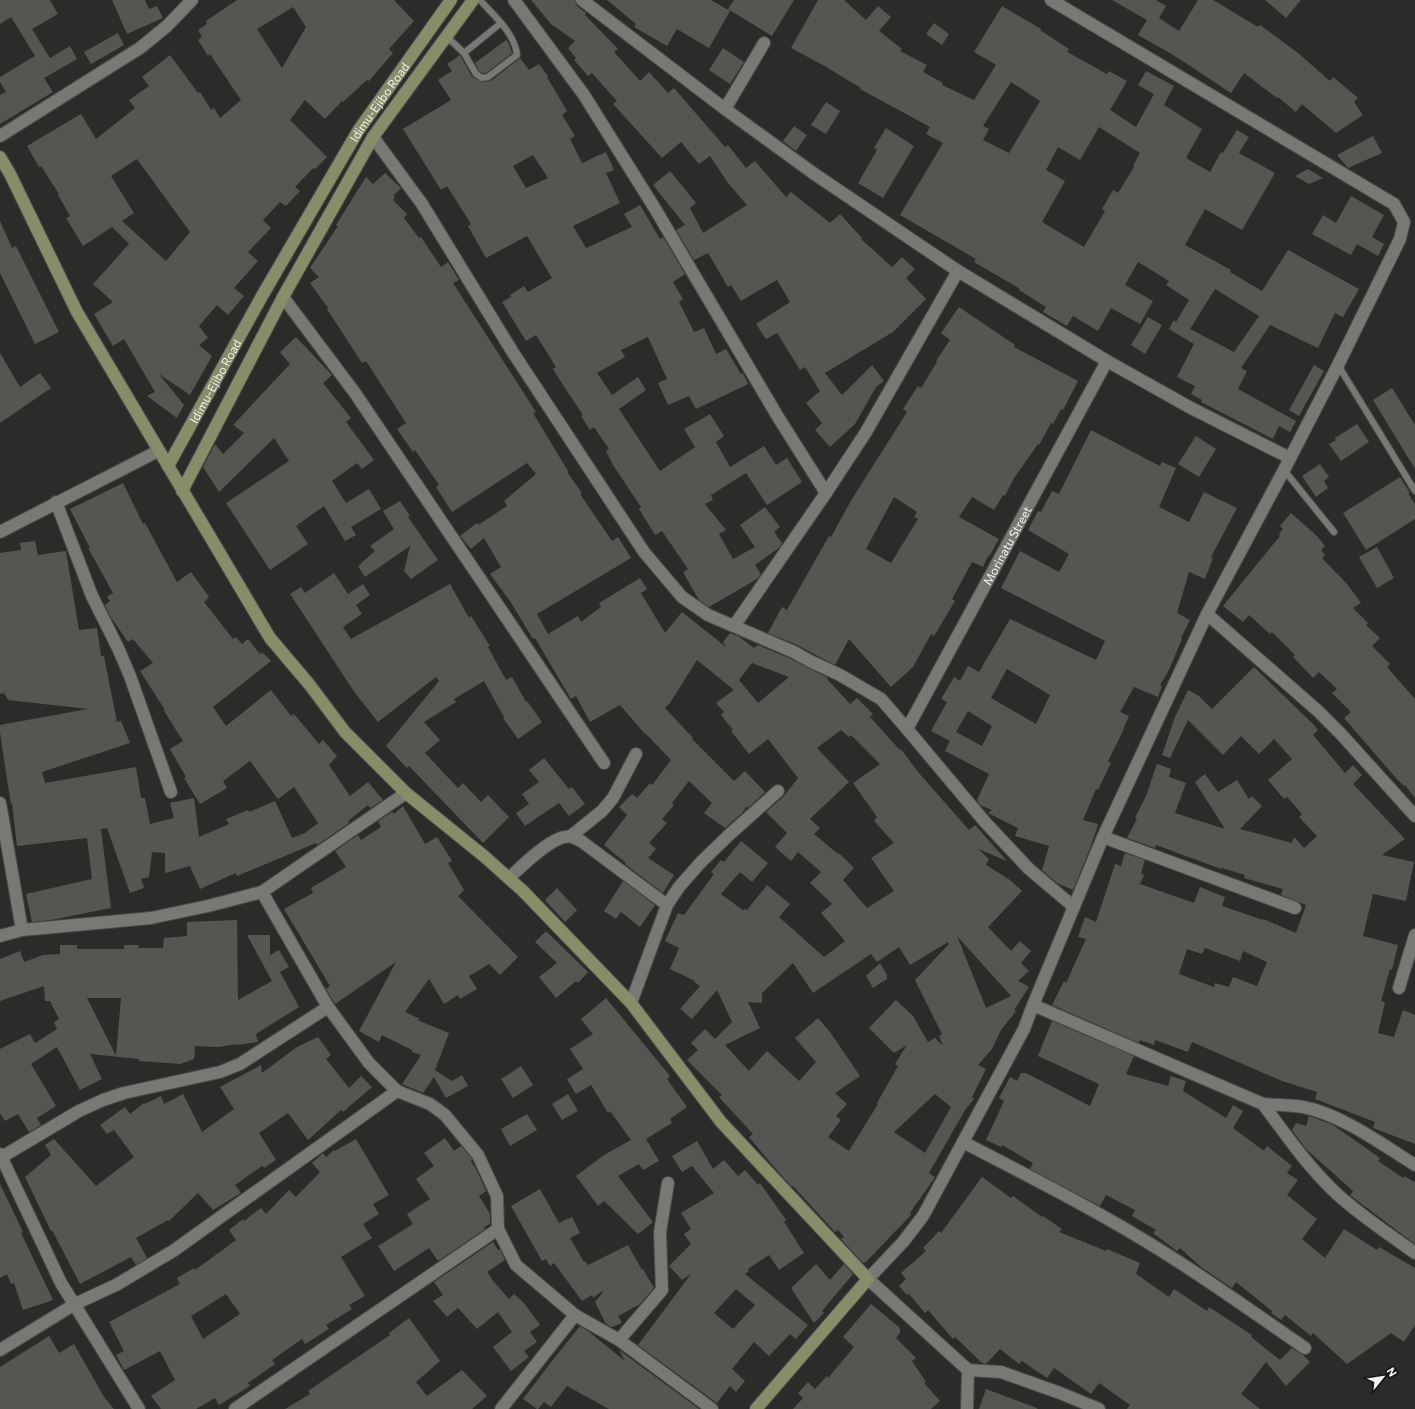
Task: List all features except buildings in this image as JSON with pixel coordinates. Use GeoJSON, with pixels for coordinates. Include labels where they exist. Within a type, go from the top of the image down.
{"type":"FeatureCollection","features":[{"type":"Feature","properties":{"kind":"main road","name":"Idimu-Ejibo Road"},"geometry":{"type":"LineString","coordinates":[[182,491],[283,297],[373,137],[472,0]]}},
{"type":"Feature","properties":{"kind":"main road","name":"Idimu-Ejibo Road"},"geometry":{"type":"LineString","coordinates":[[168,466],[259,303],[358,131],[451,1]]}},
{"type":"Feature","properties":{"kind":"main road"},"geometry":{"type":"LineString","coordinates":[[451,1],[464,11]]}},
{"type":"Feature","properties":{"kind":"main road"},"geometry":{"type":"LineString","coordinates":[[0,158],[77,312],[270,638],[309,684],[345,732],[406,793],[485,857],[523,891],[631,1004],[721,1122],[868,1279],[756,1409]]}},
{"type":"Feature","properties":{"kind":"main road"},"geometry":{"type":"LineString","coordinates":[[341,160],[355,170]]}},
{"type":"Feature","properties":{"kind":"street"},"geometry":{"type":"LineString","coordinates":[[0,136],[140,48],[167,26],[192,0]]}},
{"type":"Feature","properties":{"kind":"street"},"geometry":{"type":"LineString","coordinates":[[514,0],[584,95],[654,207],[778,417],[826,493]]}},
{"type":"Feature","properties":{"kind":"street"},"geometry":{"type":"LineString","coordinates":[[582,0],[725,109],[813,173],[958,271],[1107,361],[1191,408],[1290,458]]}},
{"type":"Feature","properties":{"kind":"street"},"geometry":{"type":"LineString","coordinates":[[1051,0],[1394,204],[1404,222],[1400,239],[1338,365],[1207,614],[1103,837],[1024,1029],[923,1216],[904,1242],[868,1279],[968,1370],[1001,1372],[1034,1383],[1099,1409]]}},
{"type":"Feature","properties":{"kind":"street"},"geometry":{"type":"LineString","coordinates":[[725,109],[764,43]]}},
{"type":"Feature","properties":{"kind":"street"},"geometry":{"type":"LineString","coordinates":[[373,137],[422,204],[512,351],[644,552],[682,597],[708,615],[794,652],[881,699],[985,822],[1029,869],[1074,907]]}},
{"type":"Feature","properties":{"kind":"street"},"geometry":{"type":"LineString","coordinates":[[734,626],[826,493],[866,432],[958,271]]}},
{"type":"Feature","properties":{"kind":"street"},"geometry":{"type":"LineString","coordinates":[[283,297],[355,393],[604,763]]}},
{"type":"Feature","properties":{"kind":"street","name":"Morinatu Street"},"geometry":{"type":"LineString","coordinates":[[907,729],[1107,361]]}},
{"type":"Feature","properties":{"kind":"street"},"geometry":{"type":"LineString","coordinates":[[0,532],[56,502],[110,477],[158,451]]}},
{"type":"Feature","properties":{"kind":"street"},"geometry":{"type":"LineString","coordinates":[[56,502],[92,596],[130,676],[171,792]]}},
{"type":"Feature","properties":{"kind":"street"},"geometry":{"type":"LineString","coordinates":[[1207,614],[1337,729],[1415,816]]}},
{"type":"Feature","properties":{"kind":"street"},"geometry":{"type":"LineString","coordinates":[[509,878],[551,843],[559,838],[571,836],[602,811],[613,798],[636,754]]}},
{"type":"Feature","properties":{"kind":"street"},"geometry":{"type":"LineString","coordinates":[[631,1004],[667,905],[680,887],[706,858],[730,834],[778,791]]}},
{"type":"Feature","properties":{"kind":"street"},"geometry":{"type":"LineString","coordinates":[[0,936],[22,930],[151,918],[208,906],[262,892],[406,793]]}},
{"type":"Feature","properties":{"kind":"street"},"geometry":{"type":"LineString","coordinates":[[0,803],[22,930]]}},
{"type":"Feature","properties":{"kind":"street"},"geometry":{"type":"LineString","coordinates":[[571,836],[581,841],[667,905]]}},
{"type":"Feature","properties":{"kind":"street"},"geometry":{"type":"LineString","coordinates":[[1103,837],[1295,908]]}},
{"type":"Feature","properties":{"kind":"street"},"geometry":{"type":"LineString","coordinates":[[262,892],[328,1007],[369,1063],[397,1091],[430,1104],[445,1115],[478,1155],[497,1196],[498,1229],[516,1265],[574,1315],[619,1340],[712,1409]]}},
{"type":"Feature","properties":{"kind":"street"},"geometry":{"type":"LineString","coordinates":[[1398,988],[1415,935]]}},
{"type":"Feature","properties":{"kind":"street"},"geometry":{"type":"LineString","coordinates":[[1033,1005],[1263,1104],[1304,1107],[1331,1116],[1359,1130],[1415,1165]]}},
{"type":"Feature","properties":{"kind":"street"},"geometry":{"type":"LineString","coordinates":[[139,1409],[61,1283],[1,1157],[79,1111],[103,1100],[124,1093],[220,1072],[240,1064],[328,1007]]}},
{"type":"Feature","properties":{"kind":"street"},"geometry":{"type":"LineString","coordinates":[[0,1350],[75,1304],[116,1285],[173,1251],[397,1091]]}},
{"type":"Feature","properties":{"kind":"street"},"geometry":{"type":"LineString","coordinates":[[1263,1104],[1296,1150],[1336,1194],[1358,1212],[1415,1253]]}},
{"type":"Feature","properties":{"kind":"street"},"geometry":{"type":"LineString","coordinates":[[963,1142],[1109,1220],[1167,1254],[1305,1348]]}},
{"type":"Feature","properties":{"kind":"street"},"geometry":{"type":"LineString","coordinates":[[619,1340],[662,1290],[660,1232],[668,1183]]}},
{"type":"Feature","properties":{"kind":"street"},"geometry":{"type":"LineString","coordinates":[[234,1409],[498,1229]]}},
{"type":"Feature","properties":{"kind":"street"},"geometry":{"type":"LineString","coordinates":[[501,1409],[574,1315]]}},
{"type":"Feature","properties":{"kind":"street"},"geometry":{"type":"LineString","coordinates":[[967,1409],[968,1370]]}},
{"type":"Feature","properties":{"kind":"lane"},"geometry":{"type":"LineString","coordinates":[[446,36],[464,53],[476,74],[482,78],[488,77],[517,55],[515,44],[501,23],[480,0]]}},
{"type":"Feature","properties":{"kind":"lane"},"geometry":{"type":"LineString","coordinates":[[464,53],[501,23]]}},
{"type":"Feature","properties":{"kind":"lane"},"geometry":{"type":"LineString","coordinates":[[1338,365],[1415,491]]}},
{"type":"Feature","properties":{"kind":"lane"},"geometry":{"type":"LineString","coordinates":[[1284,470],[1334,532]]}}]}
